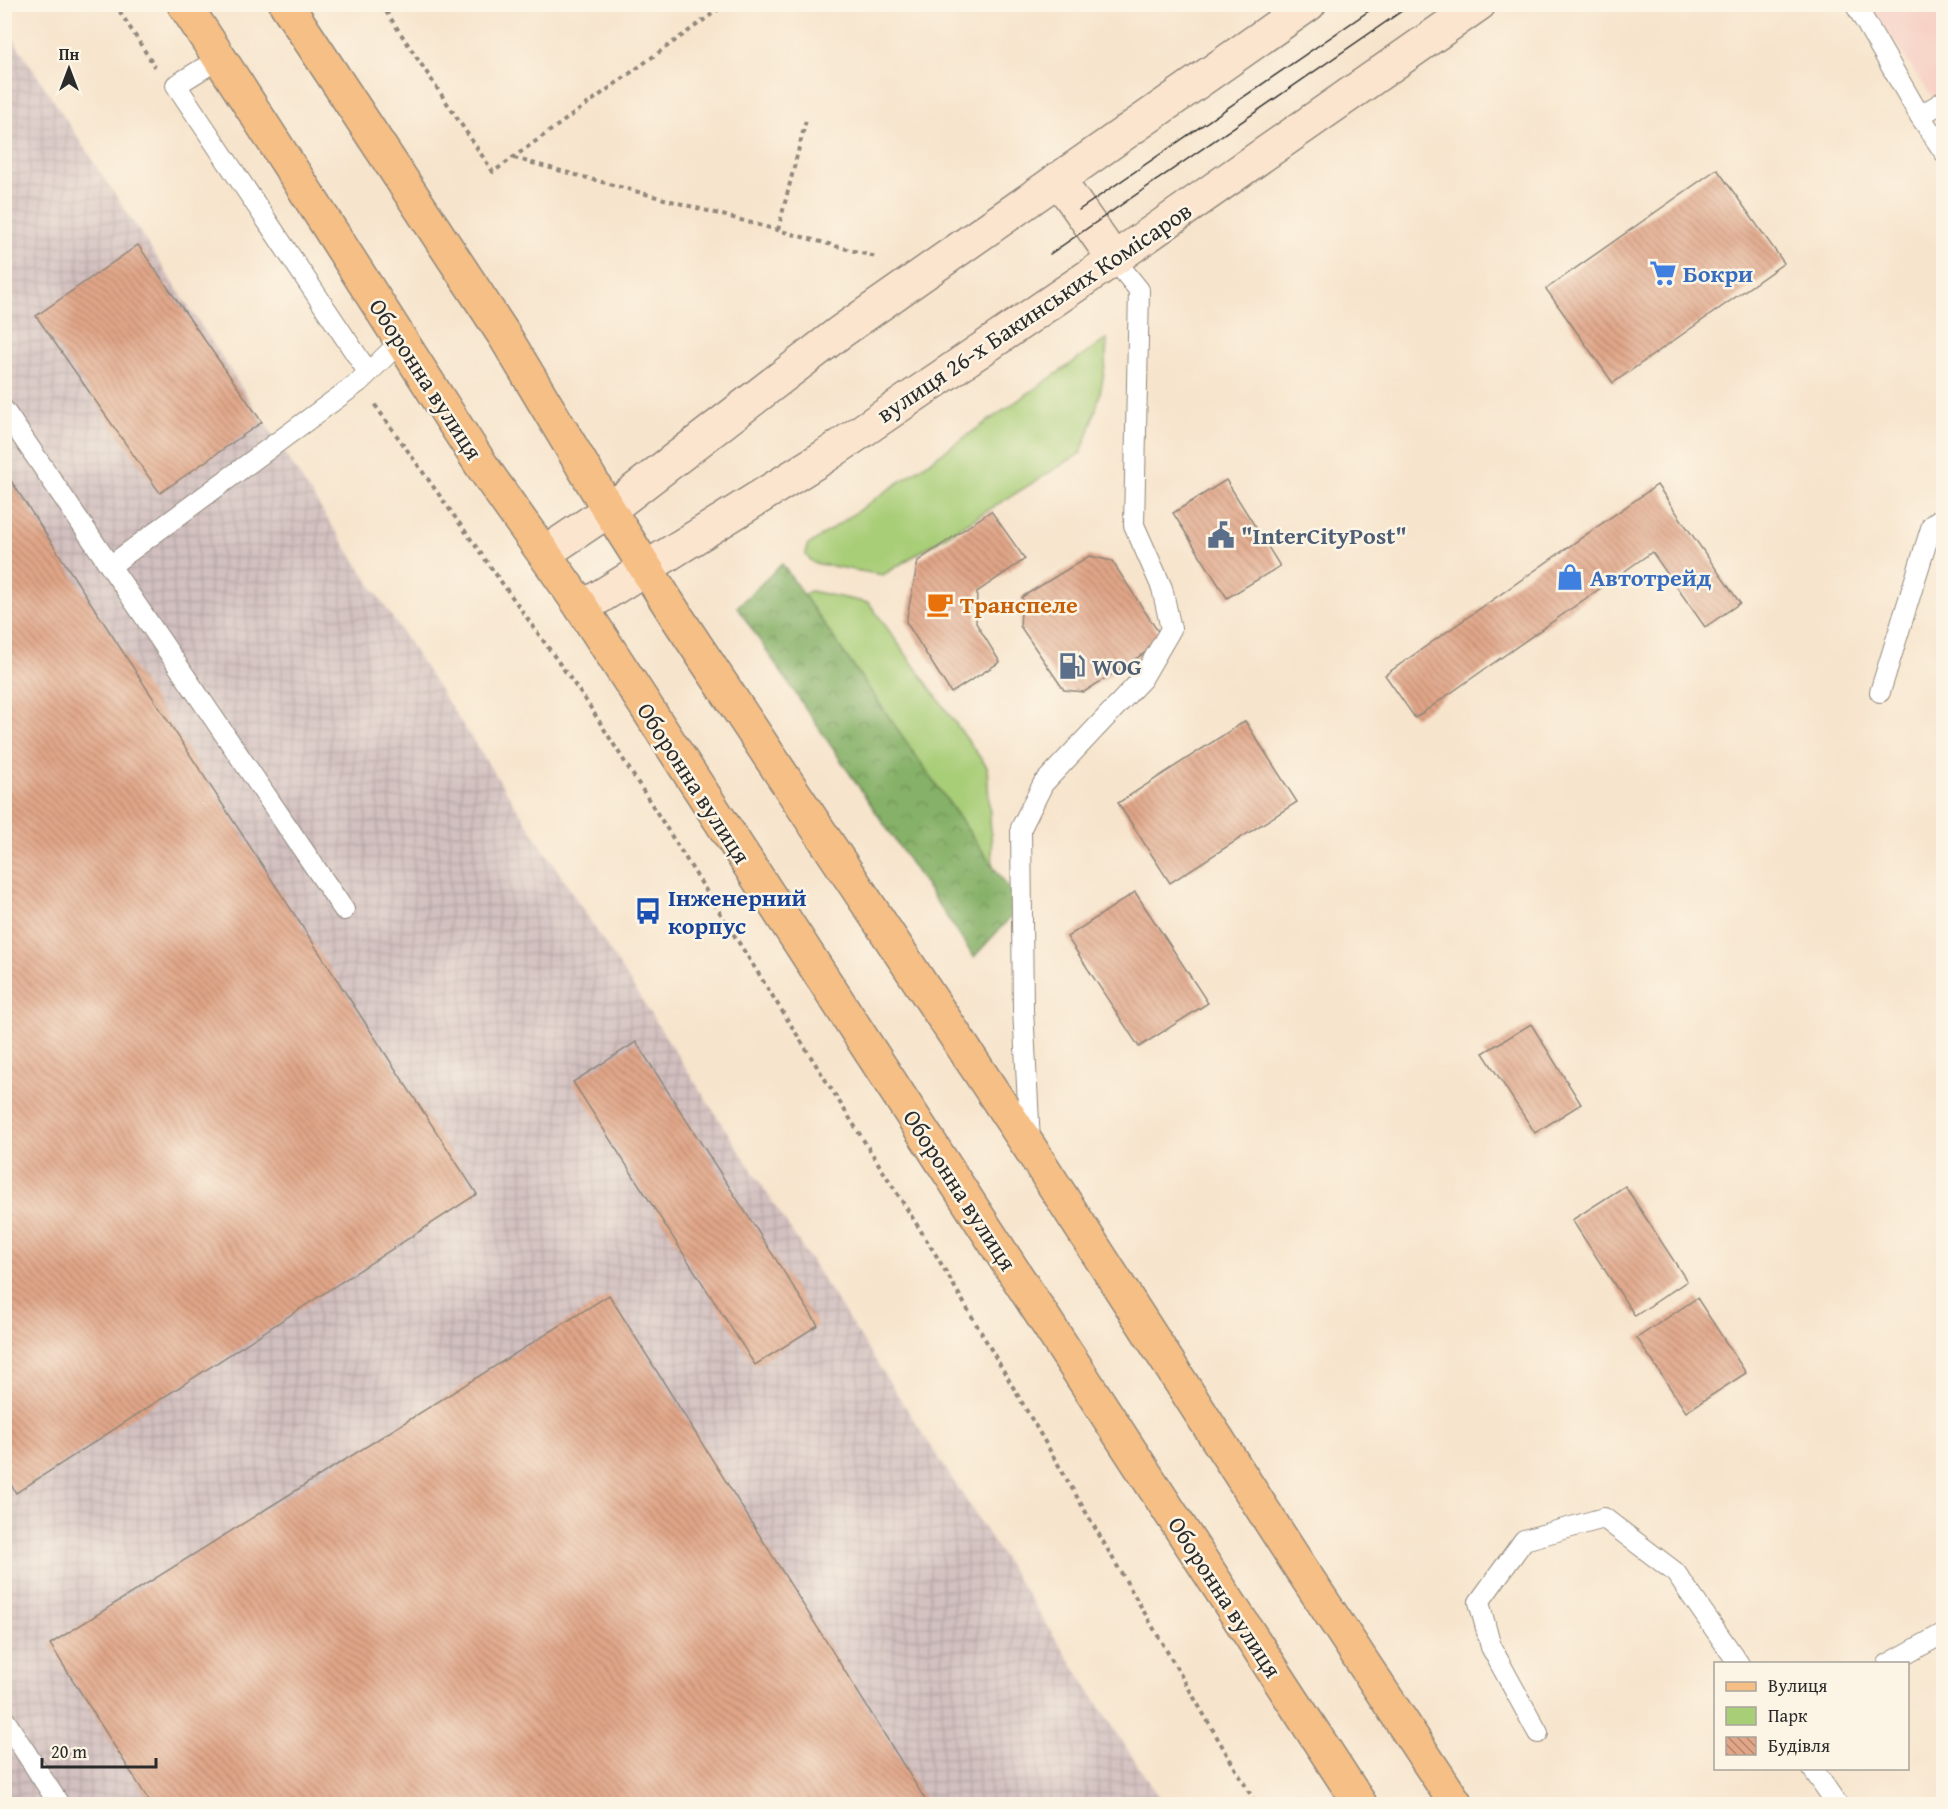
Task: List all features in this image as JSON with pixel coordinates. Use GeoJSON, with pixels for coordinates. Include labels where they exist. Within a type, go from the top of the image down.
{"type":"FeatureCollection","features":[{"type":"Feature","properties":{"kind":"main road","name":"Оборонна вулиця"},"geometry":{"type":"LineString","coordinates":[[184,4],[499,492],[545,553],[582,608],[1360,1804]]}},
{"type":"Feature","properties":{"kind":"main road"},"geometry":{"type":"LineString","coordinates":[[286,4],[504,335],[645,567],[1030,1148],[1292,1555],[1456,1804]]}},
{"type":"Feature","properties":{"kind":"street"},"geometry":{"type":"LineString","coordinates":[[545,553],[609,510],[839,333],[1309,4]]}},
{"type":"Feature","properties":{"kind":"street","name":"вулиця 26-х Бакинських Комісаров"},"geometry":{"type":"LineString","coordinates":[[582,608],[824,457],[1479,4]]}},
{"type":"Feature","properties":{"kind":"street"},"geometry":{"type":"LineString","coordinates":[[1058,179],[1113,259]]}},
{"type":"Feature","properties":{"kind":"lane"},"geometry":{"type":"LineString","coordinates":[[1855,4],[1920,116],[1944,152]]}},
{"type":"Feature","properties":{"kind":"lane"},"geometry":{"type":"LineString","coordinates":[[220,58],[176,85],[364,377]]}},
{"type":"Feature","properties":{"kind":"lane"},"geometry":{"type":"LineString","coordinates":[[1920,116],[1944,101]]}},
{"type":"Feature","properties":{"kind":"lane"},"geometry":{"type":"LineString","coordinates":[[1030,1148],[1023,1009],[1021,828],[1043,784],[1142,679],[1171,629],[1162,588],[1134,525],[1139,290],[1113,259]]}},
{"type":"Feature","properties":{"kind":"lane"},"geometry":{"type":"LineString","coordinates":[[110,566],[364,377],[401,341]]}},
{"type":"Feature","properties":{"kind":"lane"},"geometry":{"type":"LineString","coordinates":[[4,410],[344,910]]}},
{"type":"Feature","properties":{"kind":"lane"},"geometry":{"type":"LineString","coordinates":[[1880,692],[1932,525],[1944,516]]}},
{"type":"Feature","properties":{"kind":"lane"},"geometry":{"type":"LineString","coordinates":[[1538,1733],[1491,1647],[1479,1602],[1524,1540],[1604,1518],[1675,1572],[1738,1662]]}},
{"type":"Feature","properties":{"kind":"lane"},"geometry":{"type":"LineString","coordinates":[[1892,1662],[1944,1634]]}},
{"type":"Feature","properties":{"kind":"lane"},"geometry":{"type":"LineString","coordinates":[[4,1719],[59,1804]]}},
{"type":"Feature","properties":{"kind":"lane"},"geometry":{"type":"LineString","coordinates":[[1813,1770],[1837,1804]]}},
{"type":"Feature","properties":{"kind":"path"},"geometry":{"type":"LineString","coordinates":[[115,4],[160,74]]}},
{"type":"Feature","properties":{"kind":"path"},"geometry":{"type":"LineString","coordinates":[[381,4],[494,172],[726,4]]}},
{"type":"Feature","properties":{"kind":"path"},"geometry":{"type":"LineString","coordinates":[[778,230],[806,120]]}},
{"type":"Feature","properties":{"kind":"path"},"geometry":{"type":"LineString","coordinates":[[513,158],[876,257]]}},
{"type":"Feature","properties":{"kind":"path"},"geometry":{"type":"LineString","coordinates":[[364,377],[587,702],[942,1266],[1256,1804]]}},
{"type":"Feature","properties":{"kind":"shaded area"},"geometry":{"type":"Polygon","coordinates":[[[1869,5],[1943,5],[1943,113],[1869,5]]]}},
{"type":"Feature","properties":{"kind":"shaded area"},"geometry":{"type":"Polygon","coordinates":[[[4,25],[508,794],[1163,1804],[5,1804],[4,25]]]}},
{"type":"Feature","properties":{"kind":"green space"},"geometry":{"type":"Polygon","coordinates":[[[1107,339],[1099,397],[1081,453],[883,575],[814,563],[806,556],[807,546],[1107,339]]]}},
{"type":"Feature","properties":{"kind":"green space"},"geometry":{"type":"Polygon","coordinates":[[[782,564],[1021,906],[974,957],[737,607],[782,564]]]}},
{"type":"Feature","properties":{"kind":"green space"},"geometry":{"type":"Polygon","coordinates":[[[810,591],[869,603],[987,767],[993,867],[797,598],[810,591]]]}},
{"type":"Feature","properties":{"kind":"building"},"geometry":{"type":"Polygon","coordinates":[[[1717,169],[1784,263],[1613,383],[1546,289],[1717,169]]]}},
{"type":"Feature","properties":{"kind":"building"},"geometry":{"type":"Polygon","coordinates":[[[138,245],[262,422],[160,493],[36,316],[138,245]]]}},
{"type":"Feature","properties":{"kind":"building"},"geometry":{"type":"Polygon","coordinates":[[[4,470],[477,1194],[16,1493],[4,1474],[4,470]]]}},
{"type":"Feature","properties":{"kind":"building"},"geometry":{"type":"Polygon","coordinates":[[[1226,480],[1280,566],[1227,598],[1173,513],[1226,480]]]}},
{"type":"Feature","properties":{"kind":"building","name":"Автотрейд"},"geometry":{"type":"Polygon","coordinates":[[[1657,485],[1740,603],[1705,627],[1652,552],[1415,718],[1385,675],[1657,485]]]}},
{"type":"Feature","properties":{"kind":"building"},"geometry":{"type":"Polygon","coordinates":[[[991,511],[1025,559],[977,592],[976,623],[1000,662],[951,693],[906,622],[918,561],[991,511]]]}},
{"type":"Feature","properties":{"kind":"building"},"geometry":{"type":"Polygon","coordinates":[[[1089,556],[1112,561],[1159,633],[1154,647],[1084,692],[1064,690],[1020,626],[1022,597],[1089,556]]]}},
{"type":"Feature","properties":{"kind":"building"},"geometry":{"type":"Polygon","coordinates":[[[1245,721],[1297,802],[1170,883],[1118,803],[1245,721]]]}},
{"type":"Feature","properties":{"kind":"building"},"geometry":{"type":"Polygon","coordinates":[[[1135,892],[1208,1003],[1139,1047],[1067,937],[1135,892]]]}},
{"type":"Feature","properties":{"kind":"building"},"geometry":{"type":"Polygon","coordinates":[[[1531,1024],[1581,1104],[1535,1133],[1483,1053],[1531,1024]]]}},
{"type":"Feature","properties":{"kind":"building"},"geometry":{"type":"Polygon","coordinates":[[[636,1042],[818,1325],[755,1365],[573,1082],[636,1042]]]}},
{"type":"Feature","properties":{"kind":"building"},"geometry":{"type":"Polygon","coordinates":[[[1625,1186],[1687,1281],[1635,1316],[1572,1220],[1625,1186]]]}},
{"type":"Feature","properties":{"kind":"building"},"geometry":{"type":"Polygon","coordinates":[[[609,1295],[928,1804],[151,1804],[50,1644],[609,1295]]]}},
{"type":"Feature","properties":{"kind":"building"},"geometry":{"type":"Polygon","coordinates":[[[1697,1298],[1746,1373],[1686,1412],[1637,1338],[1697,1298]]]}},
{"type":"Feature","properties":{"kind":"tram line"},"geometry":{"type":"LineString","coordinates":[[1079,210],[1379,4]]}},
{"type":"Feature","properties":{"kind":"tram line"},"geometry":{"type":"LineString","coordinates":[[1050,254],[1412,4]]}},
{"type":"Feature","properties":{"kind":"place","name":"Бокри"},"geometry":{"type":"Point","coordinates":[1663,273]}},
{"type":"Feature","properties":{"kind":"place","name":"\"InterCityPost\""},"geometry":{"type":"Point","coordinates":[1221,535]}},
{"type":"Feature","properties":{"kind":"place","name":"Автотрейд"},"geometry":{"type":"Point","coordinates":[1570,577]}},
{"type":"Feature","properties":{"kind":"place","name":"Транспеле"},"geometry":{"type":"Point","coordinates":[940,604]}},
{"type":"Feature","properties":{"kind":"place","name":"WOG"},"geometry":{"type":"Point","coordinates":[1072,666]}},
{"type":"Feature","properties":{"kind":"place","name":"Інженерний корпус"},"geometry":{"type":"Point","coordinates":[648,911]}}]}
